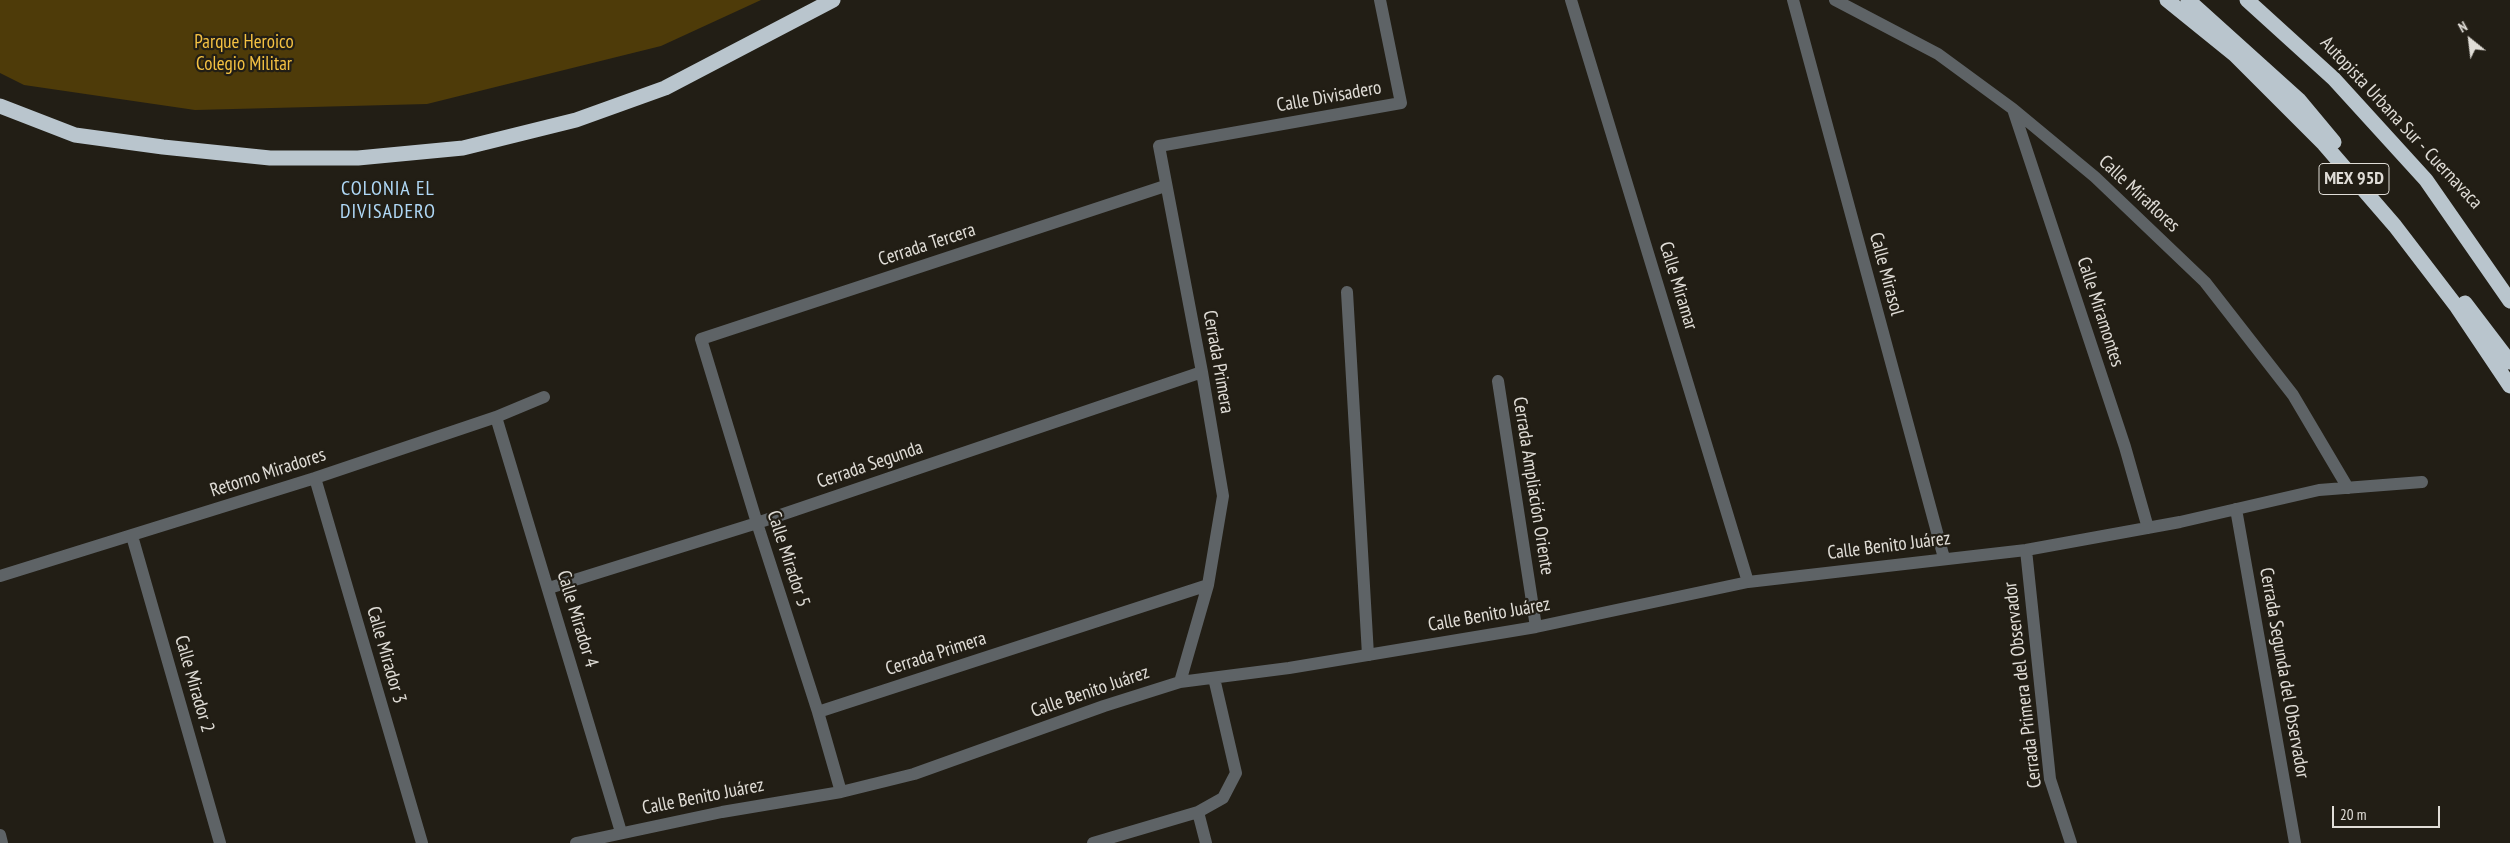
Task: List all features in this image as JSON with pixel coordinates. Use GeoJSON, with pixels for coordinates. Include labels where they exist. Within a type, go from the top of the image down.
{"type":"FeatureCollection","features":[{"type":"Feature","properties":{"kind":"highway"},"geometry":{"type":"LineString","coordinates":[[0,106],[74,135],[163,147],[270,158],[358,158],[463,148],[576,120],[666,88],[833,0]]}},
{"type":"Feature","properties":{"kind":"highway","name":"MEX 95D"},"geometry":{"type":"LineString","coordinates":[[2167,0],[2235,55],[2324,144],[2395,226],[2457,307],[2510,386]]}},
{"type":"Feature","properties":{"kind":"highway"},"geometry":{"type":"LineString","coordinates":[[2188,0],[2299,100],[2420,244],[2510,362]]}},
{"type":"Feature","properties":{"kind":"highway","name":"MEX 95D"},"geometry":{"type":"LineString","coordinates":[[2248,0],[2334,79],[2426,180],[2510,301]]}},
{"type":"Feature","properties":{"kind":"highway","name":"Autopista Urbana Sur - Cuernavaca"},"geometry":{"type":"LineString","coordinates":[[2248,0],[2324,64],[2460,213],[2510,288]]}},
{"type":"Feature","properties":{"kind":"street","name":"Calle Divisadero"},"geometry":{"type":"LineString","coordinates":[[1159,146],[1402,103],[1380,0]]}},
{"type":"Feature","properties":{"kind":"street","name":"Calle Miramar"},"geometry":{"type":"LineString","coordinates":[[1571,0],[1748,582]]}},
{"type":"Feature","properties":{"kind":"street","name":"Calle Mirasol"},"geometry":{"type":"LineString","coordinates":[[1793,0],[1944,558]]}},
{"type":"Feature","properties":{"kind":"street","name":"Calle Miraflores"},"geometry":{"type":"LineString","coordinates":[[1835,0],[1938,54],[2013,109],[2095,177],[2205,282],[2293,395],[2348,488]]}},
{"type":"Feature","properties":{"kind":"street","name":"Calle Miramontes"},"geometry":{"type":"LineString","coordinates":[[2013,109],[2126,447],[2148,528]]}},
{"type":"Feature","properties":{"kind":"street","name":"Cerrada Primera"},"geometry":{"type":"LineString","coordinates":[[1159,146],[1165,186],[1202,372],[1222,496],[1208,585],[1180,682]]}},
{"type":"Feature","properties":{"kind":"street","name":"Cerrada Tercera"},"geometry":{"type":"LineString","coordinates":[[700,338],[1165,186]]}},
{"type":"Feature","properties":{"kind":"street"},"geometry":{"type":"LineString","coordinates":[[1347,292],[1368,655]]}},
{"type":"Feature","properties":{"kind":"street","name":"Calle Mirador 5"},"geometry":{"type":"LineString","coordinates":[[700,338],[818,712],[841,792]]}},
{"type":"Feature","properties":{"kind":"street","name":"Cerrada Segunda"},"geometry":{"type":"LineString","coordinates":[[549,588],[757,523],[1202,372]]}},
{"type":"Feature","properties":{"kind":"street","name":"Cerrada Ampliación Oriente"},"geometry":{"type":"LineString","coordinates":[[1498,381],[1536,626]]}},
{"type":"Feature","properties":{"kind":"street","name":"Retorno Miradores"},"geometry":{"type":"LineString","coordinates":[[0,576],[315,478],[496,417],[544,397]]}},
{"type":"Feature","properties":{"kind":"street","name":"Calle Mirador 4"},"geometry":{"type":"LineString","coordinates":[[496,417],[621,832]]}},
{"type":"Feature","properties":{"kind":"street","name":"Calle Mirador 3"},"geometry":{"type":"LineString","coordinates":[[315,478],[422,843]]}},
{"type":"Feature","properties":{"kind":"street","name":"Calle Benito Juárez"},"geometry":{"type":"LineString","coordinates":[[576,843],[621,832],[841,792],[914,774],[1104,706],[1180,682],[1368,655],[1536,626],[1748,582],[2026,550],[2148,528],[2319,490],[2422,482]]}},
{"type":"Feature","properties":{"kind":"street","name":"Cerrada Segunda del Observador"},"geometry":{"type":"LineString","coordinates":[[2236,509],[2295,843]]}},
{"type":"Feature","properties":{"kind":"street","name":"Calle Mirador 2"},"geometry":{"type":"LineString","coordinates":[[132,536],[220,843]]}},
{"type":"Feature","properties":{"kind":"street","name":"Cerrada Primera del Observador"},"geometry":{"type":"LineString","coordinates":[[2026,550],[2050,779],[2071,843]]}},
{"type":"Feature","properties":{"kind":"street","name":"Cerrada Primera"},"geometry":{"type":"LineString","coordinates":[[818,712],[1208,585]]}},
{"type":"Feature","properties":{"kind":"street"},"geometry":{"type":"LineString","coordinates":[[1093,843],[1198,812],[1223,798],[1236,773],[1214,678]]}},
{"type":"Feature","properties":{"kind":"street"},"geometry":{"type":"LineString","coordinates":[[1198,812],[1206,843]]}},
{"type":"Feature","properties":{"kind":"street"},"geometry":{"type":"LineString","coordinates":[[0,835],[2,843]]}},
{"type":"Feature","properties":{"kind":"green space","name":"Parque Heroico Colegio Militar"},"geometry":{"type":"Polygon","coordinates":[[[0,0],[761,0],[661,46],[427,104],[195,110],[24,85],[0,73],[0,0]]]}},
{"type":"Feature","properties":{"kind":"district","name":"COLONIA EL DIVISADERO"},"geometry":{"type":"Point","coordinates":[388,200]}}]}
